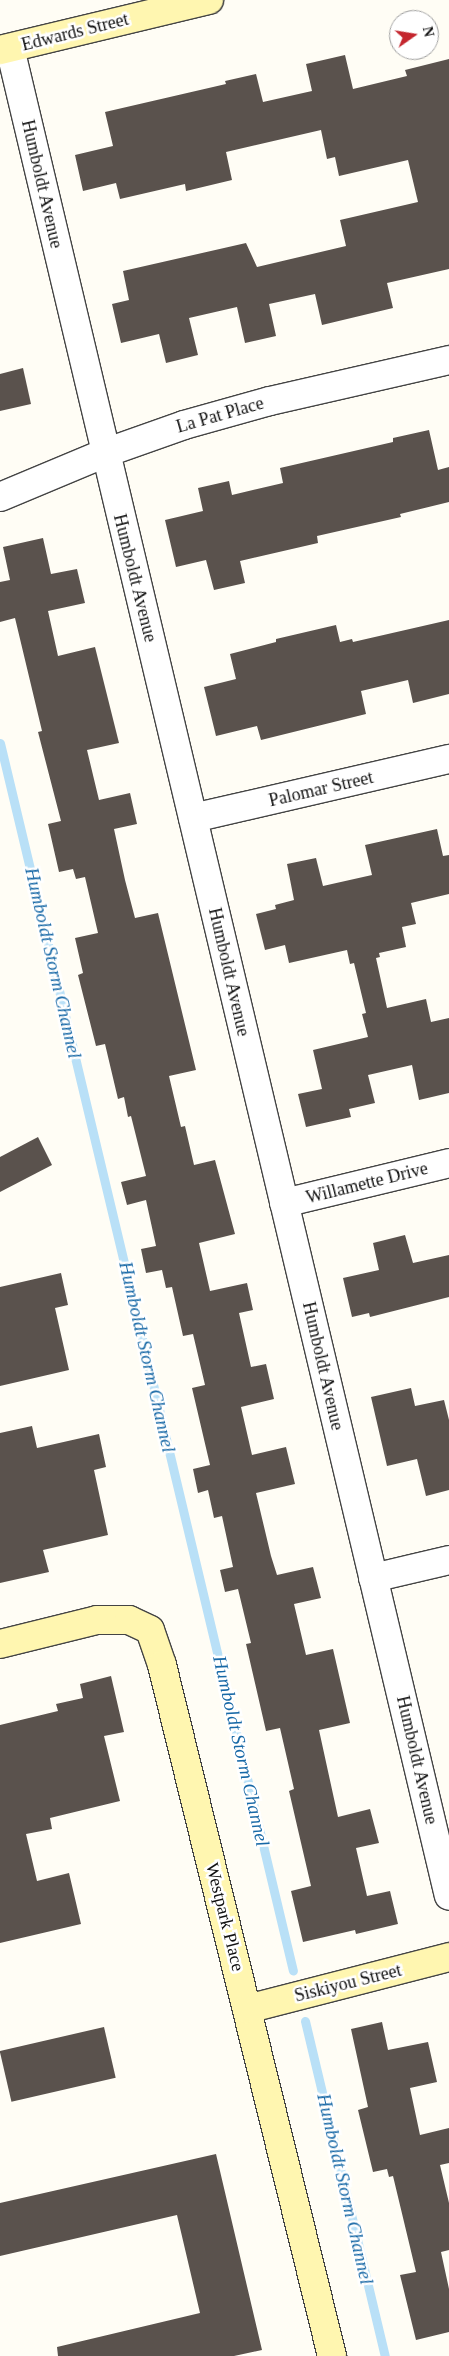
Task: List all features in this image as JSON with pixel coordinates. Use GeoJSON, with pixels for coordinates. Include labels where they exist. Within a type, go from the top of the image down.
{"type":"FeatureCollection","features":[{"type":"Feature","properties":{"kind":"street","name":"Edwards Street"},"geometry":{"type":"LineString","coordinates":[[5,49],[209,0]]}},
{"type":"Feature","properties":{"kind":"street","name":"Humboldt Avenue"},"geometry":{"type":"LineString","coordinates":[[5,49],[193,818],[449,1896]]}},
{"type":"Feature","properties":{"kind":"street","name":"La Pat Place"},"geometry":{"type":"LineString","coordinates":[[0,497],[105,453],[184,425],[270,401],[449,360]]}},
{"type":"Feature","properties":{"kind":"street","name":"Palomar Street"},"geometry":{"type":"LineString","coordinates":[[193,818],[449,759]]}},
{"type":"Feature","properties":{"kind":"street","name":"Willamette Drive"},"geometry":{"type":"LineString","coordinates":[[284,1202],[449,1163]]}},
{"type":"Feature","properties":{"kind":"street"},"geometry":{"type":"LineString","coordinates":[[373,1578],[449,1560]]}},
{"type":"Feature","properties":{"kind":"street","name":"Westpark Place"},"geometry":{"type":"LineString","coordinates":[[0,1644],[97,1620],[129,1620],[150,1630],[162,1665],[332,2356]]}},
{"type":"Feature","properties":{"kind":"street","name":"Siskiyou Street"},"geometry":{"type":"LineString","coordinates":[[247,2009],[449,1958]]}},
{"type":"Feature","properties":{"kind":"building"},"geometry":{"type":"Polygon","coordinates":[[[345,55],[353,89],[407,76],[405,70],[449,59],[449,269],[387,283],[393,308],[322,325],[315,294],[269,304],[276,336],[245,343],[237,307],[189,318],[198,355],[166,363],[159,334],[121,343],[112,304],[129,300],[123,271],[246,243],[257,267],[346,246],[340,220],[418,202],[408,160],[339,176],[335,157],[327,159],[321,130],[226,152],[232,180],[186,191],[185,184],[120,199],[116,183],[83,191],[75,155],[113,146],[105,112],[226,84],[225,81],[256,74],[263,102],[312,91],[306,64],[345,55]]]}},
{"type":"Feature","properties":{"kind":"building"},"geometry":{"type":"Polygon","coordinates":[[[23,368],[31,404],[0,411],[0,374],[23,368]]]}},
{"type":"Feature","properties":{"kind":"building"},"geometry":{"type":"Polygon","coordinates":[[[429,430],[438,470],[449,467],[449,502],[400,514],[401,517],[317,536],[318,543],[240,561],[245,583],[214,590],[206,560],[176,567],[165,520],[203,511],[198,488],[229,481],[232,495],[283,483],[280,468],[393,442],[393,438],[429,430]]]}},
{"type":"Feature","properties":{"kind":"building"},"geometry":{"type":"Polygon","coordinates":[[[43,538],[51,574],[77,569],[85,603],[48,611],[58,656],[95,647],[119,743],[87,750],[99,800],[130,793],[137,824],[114,829],[125,880],[135,918],[158,913],[196,1070],[169,1076],[181,1127],[185,1126],[194,1165],[215,1160],[235,1234],[199,1243],[210,1291],[247,1283],[253,1310],[239,1313],[251,1367],[266,1364],[274,1399],[241,1407],[252,1455],[286,1447],[295,1484],[256,1493],[271,1556],[277,1575],[313,1567],[321,1598],[294,1604],[306,1655],[333,1649],[350,1723],[319,1730],[338,1817],[370,1809],[379,1843],[356,1848],[367,1896],[390,1891],[398,1924],[356,1934],[355,1930],[303,1942],[291,1891],[311,1886],[289,1791],[294,1789],[280,1728],[266,1731],[246,1644],[251,1643],[238,1589],[225,1592],[220,1570],[233,1567],[222,1516],[214,1518],[208,1490],[198,1493],[193,1469],[210,1465],[192,1388],[205,1385],[193,1334],[183,1336],[172,1287],[166,1288],[162,1270],[146,1273],[141,1249],[156,1246],[146,1200],[127,1205],[121,1182],[146,1176],[131,1116],[128,1117],[124,1097],[118,1099],[105,1044],[96,1046],[78,975],[83,973],[75,938],[98,933],[85,877],[76,879],[73,869],[59,872],[48,824],[61,821],[38,732],[42,731],[15,618],[0,622],[0,582],[10,580],[3,547],[43,538]]]}},
{"type":"Feature","properties":{"kind":"building"},"geometry":{"type":"Polygon","coordinates":[[[449,620],[449,694],[413,703],[408,680],[361,691],[366,714],[261,740],[257,726],[216,736],[204,687],[236,679],[230,654],[276,642],[276,639],[336,625],[340,642],[352,639],[353,642],[449,620]]]}},
{"type":"Feature","properties":{"kind":"building"},"geometry":{"type":"Polygon","coordinates":[[[437,829],[443,856],[449,855],[449,894],[411,903],[416,924],[402,927],[406,947],[379,953],[380,957],[376,958],[387,1008],[426,999],[431,1022],[449,1018],[449,1093],[419,1100],[412,1065],[368,1075],[375,1103],[349,1109],[351,1117],[306,1127],[298,1094],[322,1089],[313,1050],[368,1037],[362,1014],[366,1013],[354,963],[350,964],[347,950],[289,963],[285,945],[265,950],[256,914],[276,909],[275,905],[294,900],[287,864],[316,858],[323,886],[372,875],[365,845],[437,829]]]}},
{"type":"Feature","properties":{"kind":"building"},"geometry":{"type":"Polygon","coordinates":[[[38,1137],[52,1165],[0,1192],[0,1157],[38,1137]]]}},
{"type":"Feature","properties":{"kind":"building"},"geometry":{"type":"Polygon","coordinates":[[[405,1235],[413,1263],[449,1255],[449,1297],[370,1317],[369,1313],[352,1317],[343,1278],[379,1270],[373,1243],[405,1235]]]}},
{"type":"Feature","properties":{"kind":"building"},"geometry":{"type":"Polygon","coordinates":[[[61,1273],[68,1305],[55,1308],[69,1370],[0,1386],[0,1287],[61,1273]]]}},
{"type":"Feature","properties":{"kind":"building"},"geometry":{"type":"Polygon","coordinates":[[[411,1388],[415,1406],[444,1400],[449,1420],[449,1490],[426,1496],[417,1459],[387,1466],[371,1397],[411,1388]]]}},
{"type":"Feature","properties":{"kind":"building"},"geometry":{"type":"Polygon","coordinates":[[[32,1426],[37,1448],[99,1434],[106,1467],[94,1470],[108,1535],[43,1550],[49,1572],[0,1583],[0,1433],[32,1426]]]}},
{"type":"Feature","properties":{"kind":"building"},"geometry":{"type":"Polygon","coordinates":[[[111,1676],[124,1732],[104,1736],[120,1801],[50,1818],[52,1829],[26,1834],[37,1881],[69,1873],[81,1924],[0,1943],[0,1725],[58,1711],[56,1704],[83,1698],[80,1684],[111,1676]]]}},
{"type":"Feature","properties":{"kind":"building"},"geometry":{"type":"Polygon","coordinates":[[[382,2022],[388,2050],[428,2042],[437,2082],[410,2088],[420,2135],[449,2128],[449,2163],[440,2165],[449,2203],[449,2250],[441,2252],[449,2289],[449,2332],[416,2340],[400,2275],[416,2272],[393,2176],[389,2177],[387,2169],[373,2172],[358,2110],[368,2107],[351,2029],[382,2022]]]}},
{"type":"Feature","properties":{"kind":"building"},"geometry":{"type":"Polygon","coordinates":[[[104,2027],[116,2078],[11,2102],[0,2051],[104,2027]]]}},
{"type":"Feature","properties":{"kind":"building"},"geometry":{"type":"Polygon","coordinates":[[[216,2154],[262,2350],[234,2356],[58,2356],[57,2347],[200,2313],[177,2215],[0,2256],[0,2203],[216,2154]]]}},
{"type":"Feature","properties":{"kind":"waterway","name":"Humboldt Storm Channel"},"geometry":{"type":"LineString","coordinates":[[0,743],[293,1971]]}},
{"type":"Feature","properties":{"kind":"waterway","name":"Humboldt Storm Channel"},"geometry":{"type":"LineString","coordinates":[[305,2021],[385,2356]]}}]}
